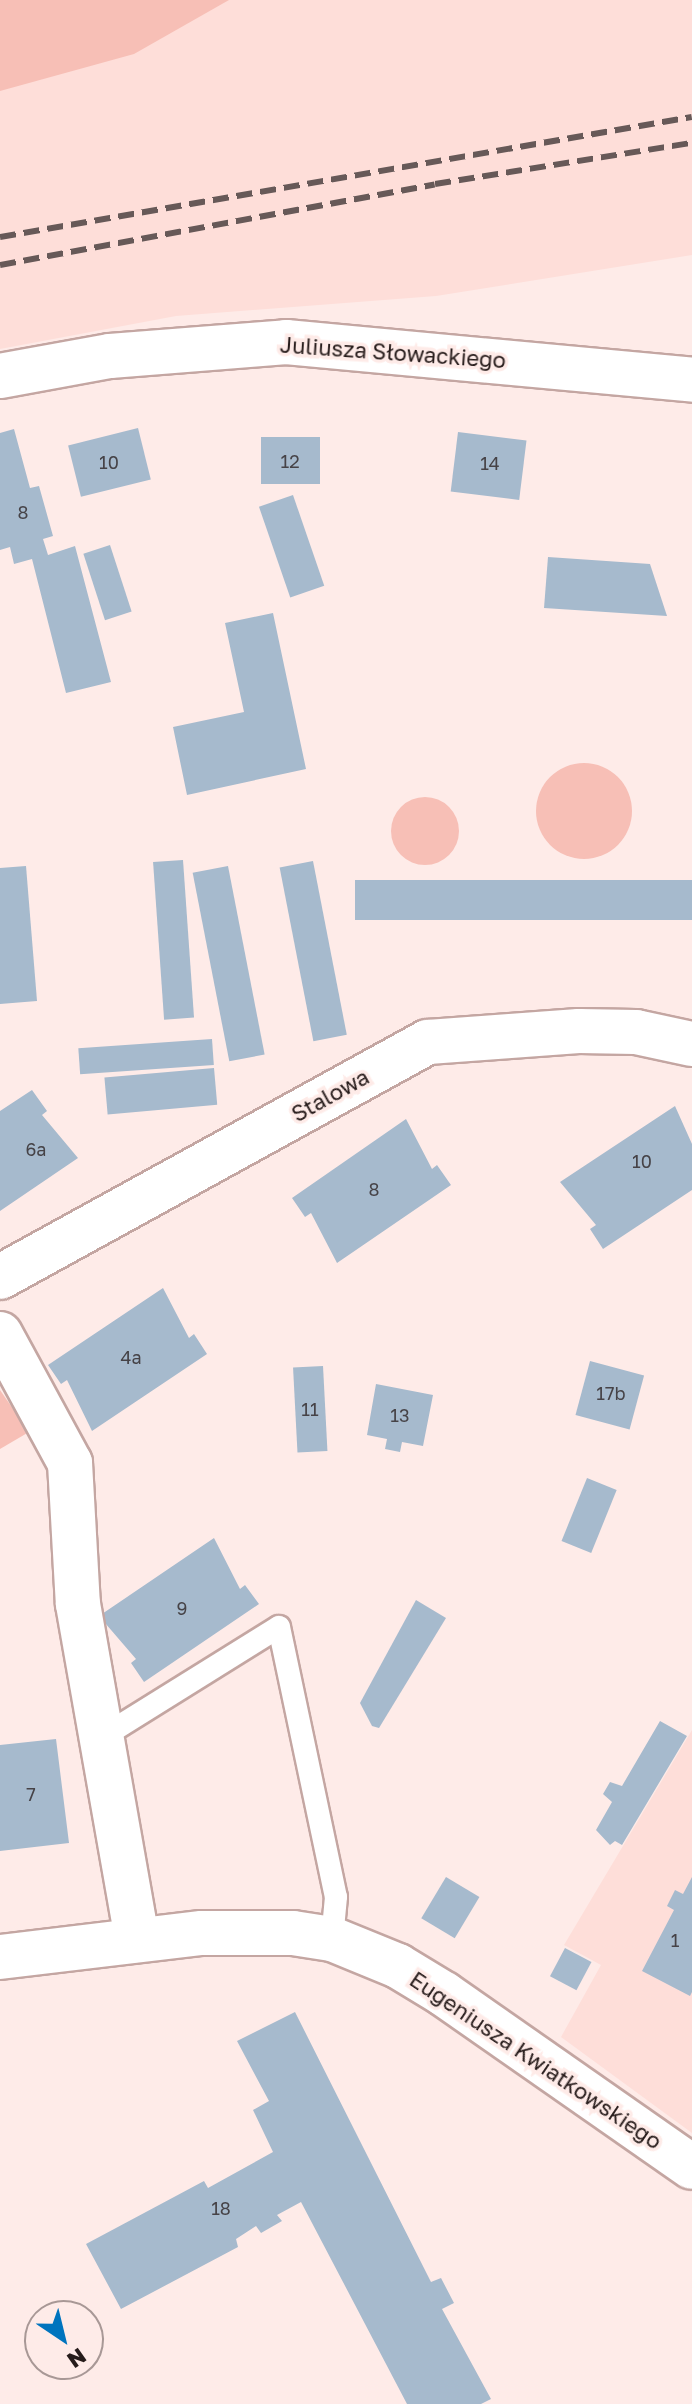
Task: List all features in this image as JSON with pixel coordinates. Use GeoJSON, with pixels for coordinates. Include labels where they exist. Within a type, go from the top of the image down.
{"type":"FeatureCollection","features":[{"type":"Feature","properties":{"kind":"street","name":"Juliusza Słowackiego"},"geometry":{"type":"LineString","coordinates":[[0,376],[110,356],[286,342],[692,380]]}},
{"type":"Feature","properties":{"kind":"street","name":"Stalowa"},"geometry":{"type":"LineString","coordinates":[[0,1277],[428,1042],[579,1031],[636,1032],[692,1044]]}},
{"type":"Feature","properties":{"kind":"street"},"geometry":{"type":"LineString","coordinates":[[0,1334],[70,1463],[78,1604],[137,1940]]}},
{"type":"Feature","properties":{"kind":"street","name":"Eugeniusza Kwiatkowskiego"},"geometry":{"type":"LineString","coordinates":[[0,1957],[137,1940],[254,1931],[332,1939],[398,1966],[444,1994],[692,2167]]}},
{"type":"Feature","properties":{"kind":"lane"},"geometry":{"type":"LineString","coordinates":[[102,1737],[279,1627],[336,1897],[332,1939]]}},
{"type":"Feature","properties":{"kind":"shaded area"},"geometry":{"type":"Polygon","coordinates":[[[0,0],[692,0],[692,255],[436,296],[176,316],[0,349],[0,0]]]}},
{"type":"Feature","properties":{"kind":"shaded area"},"geometry":{"type":"Polygon","coordinates":[[[0,0],[229,0],[134,54],[0,91],[0,0]]]}},
{"type":"Feature","properties":{"kind":"shaded area"},"geometry":{"type":"Polygon","coordinates":[[[584,763],[602,767],[618,777],[628,793],[632,811],[628,829],[618,845],[602,855],[584,859],[566,855],[550,845],[540,829],[536,811],[540,793],[550,777],[566,767],[584,763]]]}},
{"type":"Feature","properties":{"kind":"shaded area"},"geometry":{"type":"Polygon","coordinates":[[[432,797],[453,812],[459,831],[457,844],[449,855],[432,865],[418,865],[401,855],[393,844],[391,824],[401,807],[412,799],[432,797]]]}},
{"type":"Feature","properties":{"kind":"shaded area"},"geometry":{"type":"Polygon","coordinates":[[[0,1390],[29,1432],[0,1449],[0,1390]]]}},
{"type":"Feature","properties":{"kind":"shaded area"},"geometry":{"type":"Polygon","coordinates":[[[692,1730],[692,2133],[561,2037],[601,1965],[564,1945],[692,1730]]]}},
{"type":"Feature","properties":{"kind":"building"},"geometry":{"type":"Polygon","coordinates":[[[138,428],[151,479],[81,497],[68,445],[138,428]]]}},
{"type":"Feature","properties":{"kind":"building"},"geometry":{"type":"Polygon","coordinates":[[[14,429],[30,488],[39,486],[53,536],[43,539],[48,555],[75,546],[111,682],[66,693],[32,559],[14,564],[10,547],[0,550],[0,433],[14,429]]]}},
{"type":"Feature","properties":{"kind":"building"},"geometry":{"type":"Polygon","coordinates":[[[458,432],[526,440],[519,500],[451,492],[458,432]]]}},
{"type":"Feature","properties":{"kind":"building"},"geometry":{"type":"Polygon","coordinates":[[[261,437],[320,437],[320,484],[261,484],[261,437]]]}},
{"type":"Feature","properties":{"kind":"building"},"geometry":{"type":"Polygon","coordinates":[[[293,495],[324,586],[290,597],[259,507],[293,495]]]}},
{"type":"Feature","properties":{"kind":"building"},"geometry":{"type":"Polygon","coordinates":[[[110,545],[132,612],[105,620],[83,554],[110,545]]]}},
{"type":"Feature","properties":{"kind":"building"},"geometry":{"type":"Polygon","coordinates":[[[548,557],[650,564],[667,616],[544,608],[548,557]]]}},
{"type":"Feature","properties":{"kind":"building"},"geometry":{"type":"Polygon","coordinates":[[[273,613],[306,769],[187,795],[173,727],[244,712],[225,623],[273,613]]]}},
{"type":"Feature","properties":{"kind":"building"},"geometry":{"type":"Polygon","coordinates":[[[183,860],[194,1018],[164,1020],[153,862],[183,860]]]}},
{"type":"Feature","properties":{"kind":"building"},"geometry":{"type":"Polygon","coordinates":[[[313,861],[347,1035],[313,1041],[280,867],[313,861]]]}},
{"type":"Feature","properties":{"kind":"building"},"geometry":{"type":"Polygon","coordinates":[[[26,866],[37,1001],[0,1004],[0,868],[26,866]]]}},
{"type":"Feature","properties":{"kind":"building"},"geometry":{"type":"Polygon","coordinates":[[[228,866],[265,1054],[229,1061],[193,873],[228,866]]]}},
{"type":"Feature","properties":{"kind":"building"},"geometry":{"type":"Polygon","coordinates":[[[355,880],[692,880],[692,920],[355,920],[355,880]]]}},
{"type":"Feature","properties":{"kind":"building"},"geometry":{"type":"Polygon","coordinates":[[[212,1039],[214,1065],[80,1074],[78,1048],[212,1039]]]}},
{"type":"Feature","properties":{"kind":"building"},"geometry":{"type":"Polygon","coordinates":[[[214,1068],[217,1105],[108,1114],[104,1078],[214,1068]]]}},
{"type":"Feature","properties":{"kind":"building"},"geometry":{"type":"Polygon","coordinates":[[[32,1090],[47,1111],[42,1115],[78,1158],[0,1211],[0,1111],[32,1090]]]}},
{"type":"Feature","properties":{"kind":"building"},"geometry":{"type":"Polygon","coordinates":[[[675,1106],[692,1144],[692,1190],[603,1249],[590,1229],[596,1225],[560,1182],[675,1106]]]}},
{"type":"Feature","properties":{"kind":"building"},"geometry":{"type":"Polygon","coordinates":[[[406,1119],[432,1169],[437,1165],[451,1185],[337,1263],[311,1213],[305,1217],[292,1198],[406,1119]]]}},
{"type":"Feature","properties":{"kind":"building"},"geometry":{"type":"Polygon","coordinates":[[[163,1288],[189,1338],[194,1334],[207,1354],[92,1431],[67,1380],[61,1384],[48,1365],[163,1288]]]}},
{"type":"Feature","properties":{"kind":"building"},"geometry":{"type":"Polygon","coordinates":[[[590,1361],[644,1375],[630,1430],[576,1415],[590,1361]]]}},
{"type":"Feature","properties":{"kind":"building"},"geometry":{"type":"Polygon","coordinates":[[[323,1366],[327,1451],[297,1452],[293,1368],[323,1366]]]}},
{"type":"Feature","properties":{"kind":"building"},"geometry":{"type":"Polygon","coordinates":[[[376,1384],[433,1395],[423,1446],[402,1442],[400,1452],[385,1449],[387,1439],[367,1435],[376,1384]]]}},
{"type":"Feature","properties":{"kind":"building"},"geometry":{"type":"Polygon","coordinates":[[[587,1478],[617,1490],[591,1553],[562,1541],[587,1478]]]}},
{"type":"Feature","properties":{"kind":"building"},"geometry":{"type":"Polygon","coordinates":[[[214,1538],[240,1589],[245,1585],[259,1604],[144,1682],[131,1663],[136,1659],[99,1616],[214,1538]]]}},
{"type":"Feature","properties":{"kind":"building"},"geometry":{"type":"Polygon","coordinates":[[[416,1600],[446,1618],[379,1728],[372,1726],[360,1703],[416,1600]]]}},
{"type":"Feature","properties":{"kind":"building"},"geometry":{"type":"Polygon","coordinates":[[[660,1721],[687,1736],[622,1845],[615,1841],[610,1845],[596,1830],[612,1802],[603,1794],[610,1782],[622,1786],[660,1721]]]}},
{"type":"Feature","properties":{"kind":"building"},"geometry":{"type":"Polygon","coordinates":[[[56,1739],[69,1843],[0,1851],[0,1745],[56,1739]]]}},
{"type":"Feature","properties":{"kind":"building"},"geometry":{"type":"Polygon","coordinates":[[[446,1877],[479,1897],[455,1938],[421,1918],[446,1877]]]}},
{"type":"Feature","properties":{"kind":"building"},"geometry":{"type":"Polygon","coordinates":[[[692,1877],[690,1996],[642,1971],[674,1910],[667,1906],[675,1890],[683,1894],[692,1877]]]}},
{"type":"Feature","properties":{"kind":"building"},"geometry":{"type":"Polygon","coordinates":[[[565,1948],[591,1962],[576,1990],[550,1976],[565,1948]]]}},
{"type":"Feature","properties":{"kind":"building"},"geometry":{"type":"Polygon","coordinates":[[[295,2012],[431,2282],[441,2278],[454,2303],[442,2309],[491,2399],[481,2404],[407,2404],[301,2202],[277,2215],[282,2221],[261,2233],[256,2226],[236,2239],[238,2247],[121,2309],[86,2244],[204,2181],[208,2188],[273,2152],[253,2110],[269,2101],[237,2041],[295,2012]]]}},
{"type":"Feature","properties":{"kind":"railway"},"geometry":{"type":"LineString","coordinates":[[0,237],[692,117]]}},
{"type":"Feature","properties":{"kind":"railway"},"geometry":{"type":"LineString","coordinates":[[0,265],[435,184],[692,143]]}}]}
